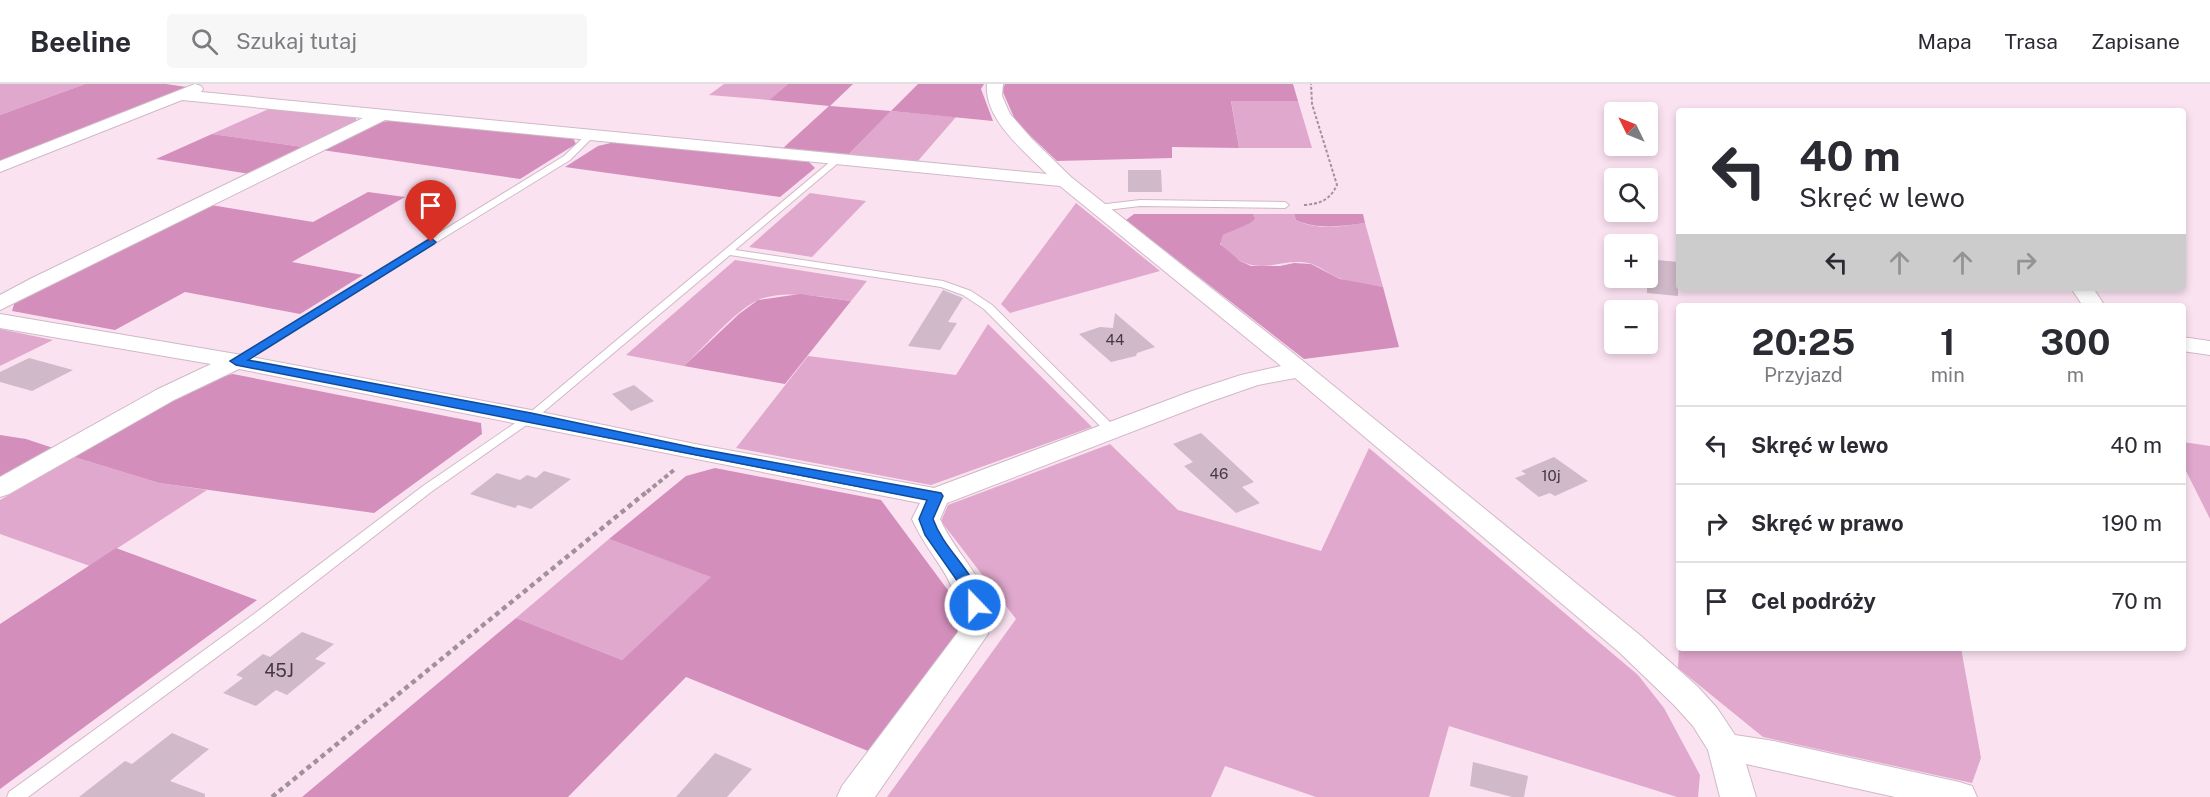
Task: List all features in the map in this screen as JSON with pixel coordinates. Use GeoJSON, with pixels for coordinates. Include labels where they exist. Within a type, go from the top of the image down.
{"type":"FeatureCollection","features":[{"type":"Feature","properties":{"kind":"street"},"geometry":{"type":"LineString","coordinates":[[0,167],[207,84]]}},
{"type":"Feature","properties":{"kind":"street"},"geometry":{"type":"LineString","coordinates":[[995,84],[994,96],[1003,115],[1026,143],[1065,180],[1300,370],[1630,644],[1705,717],[1724,747],[1738,797]]}},
{"type":"Feature","properties":{"kind":"street"},"geometry":{"type":"LineString","coordinates":[[180,95],[1065,180]]}},
{"type":"Feature","properties":{"kind":"street"},"geometry":{"type":"LineString","coordinates":[[0,304],[39,282],[385,114]]}},
{"type":"Feature","properties":{"kind":"street"},"geometry":{"type":"LineString","coordinates":[[0,321],[236,361],[531,417],[695,452],[936,496],[1110,429],[1255,378],[1271,373],[1300,370]]}},
{"type":"Feature","properties":{"kind":"street"},"geometry":{"type":"LineString","coordinates":[[2186,345],[2210,348]]}},
{"type":"Feature","properties":{"kind":"street"},"geometry":{"type":"LineString","coordinates":[[0,488],[165,395],[236,361]]}},
{"type":"Feature","properties":{"kind":"street"},"geometry":{"type":"LineString","coordinates":[[855,797],[974,634],[976,619],[971,588],[930,531],[926,519],[936,496]]}},
{"type":"Feature","properties":{"kind":"street"},"geometry":{"type":"LineString","coordinates":[[1724,747],[1774,755],[1959,797]]}},
{"type":"Feature","properties":{"kind":"lane"},"geometry":{"type":"LineString","coordinates":[[236,361],[567,158],[591,135]]}},
{"type":"Feature","properties":{"kind":"lane"},"geometry":{"type":"LineString","coordinates":[[15,797],[259,618],[427,489],[531,417],[840,158]]}},
{"type":"Feature","properties":{"kind":"lane"},"geometry":{"type":"LineString","coordinates":[[1098,208],[1140,203],[1285,205]]}},
{"type":"Feature","properties":{"kind":"lane"},"geometry":{"type":"LineString","coordinates":[[727,252],[943,284],[967,293],[988,307],[1110,429]]}},
{"type":"Feature","properties":{"kind":"path"},"geometry":{"type":"LineString","coordinates":[[1285,205],[1325,202],[1334,194],[1336,185],[1312,104],[1311,84]]}},
{"type":"Feature","properties":{"kind":"path"},"geometry":{"type":"LineString","coordinates":[[273,797],[695,452]]}},
{"type":"Feature","properties":{"kind":"shaded area"},"geometry":{"type":"Polygon","coordinates":[[[0,84],[85,84],[0,115],[0,84]]]}},
{"type":"Feature","properties":{"kind":"shaded area"},"geometry":{"type":"Polygon","coordinates":[[[85,84],[166,84],[187,87],[0,161],[0,115],[85,84]]]}},
{"type":"Feature","properties":{"kind":"shaded area"},"geometry":{"type":"Polygon","coordinates":[[[724,84],[788,84],[769,100],[709,95],[724,84]]]}},
{"type":"Feature","properties":{"kind":"shaded area"},"geometry":{"type":"Polygon","coordinates":[[[788,84],[853,84],[830,106],[891,111],[848,155],[782,149],[829,106],[769,100],[788,84]]]}},
{"type":"Feature","properties":{"kind":"shaded area"},"geometry":{"type":"Polygon","coordinates":[[[918,84],[984,84],[981,89],[993,121],[891,111],[918,84]]]}},
{"type":"Feature","properties":{"kind":"shaded area"},"geometry":{"type":"Polygon","coordinates":[[[1005,84],[1293,84],[1298,101],[1231,101],[1239,148],[1172,147],[1172,158],[1057,161],[1016,122],[1002,90],[1005,84]]]}},
{"type":"Feature","properties":{"kind":"shaded area"},"geometry":{"type":"Polygon","coordinates":[[[1231,100],[1298,101],[1312,148],[1239,148],[1231,100]]]}},
{"type":"Feature","properties":{"kind":"shaded area"},"geometry":{"type":"Polygon","coordinates":[[[271,108],[356,116],[356,121],[303,147],[212,134],[271,108]]]}},
{"type":"Feature","properties":{"kind":"shaded area"},"geometry":{"type":"Polygon","coordinates":[[[891,111],[956,117],[917,162],[848,155],[891,111]]]}},
{"type":"Feature","properties":{"kind":"shaded area"},"geometry":{"type":"Polygon","coordinates":[[[394,120],[573,138],[576,144],[520,179],[322,150],[376,123],[394,120]]]}},
{"type":"Feature","properties":{"kind":"shaded area"},"geometry":{"type":"Polygon","coordinates":[[[212,134],[303,147],[250,174],[156,159],[212,134]]]}},
{"type":"Feature","properties":{"kind":"shaded area"},"geometry":{"type":"Polygon","coordinates":[[[615,142],[809,162],[815,168],[780,197],[565,167],[598,146],[615,142]]]}},
{"type":"Feature","properties":{"kind":"shaded area"},"geometry":{"type":"Polygon","coordinates":[[[368,192],[405,197],[292,262],[363,275],[300,314],[185,292],[115,330],[12,311],[15,301],[211,205],[313,222],[368,192]]]}},
{"type":"Feature","properties":{"kind":"shaded area"},"geometry":{"type":"Polygon","coordinates":[[[810,193],[866,201],[812,257],[749,247],[810,193]]]}},
{"type":"Feature","properties":{"kind":"shaded area"},"geometry":{"type":"Polygon","coordinates":[[[1076,203],[1160,271],[1010,313],[1001,304],[1076,203]]]}},
{"type":"Feature","properties":{"kind":"shaded area"},"geometry":{"type":"Polygon","coordinates":[[[1134,214],[1253,214],[1255,219],[1223,235],[1220,244],[1240,261],[1251,266],[1311,264],[1340,279],[1383,287],[1399,347],[1304,359],[1126,220],[1134,214]]]}},
{"type":"Feature","properties":{"kind":"shaded area"},"geometry":{"type":"Polygon","coordinates":[[[1253,214],[1294,214],[1296,220],[1321,227],[1365,223],[1383,287],[1341,279],[1312,264],[1302,262],[1264,266],[1244,263],[1225,250],[1219,240],[1223,235],[1254,219],[1253,214]]]}},
{"type":"Feature","properties":{"kind":"shaded area"},"geometry":{"type":"Polygon","coordinates":[[[1294,214],[1363,214],[1365,223],[1313,225],[1296,220],[1294,214]]]}},
{"type":"Feature","properties":{"kind":"shaded area"},"geometry":{"type":"Polygon","coordinates":[[[735,260],[867,281],[851,301],[791,294],[758,300],[730,321],[684,366],[626,355],[735,260]]]}},
{"type":"Feature","properties":{"kind":"shaded area"},"geometry":{"type":"Polygon","coordinates":[[[800,294],[851,301],[785,384],[684,366],[739,314],[758,300],[800,294]]]}},
{"type":"Feature","properties":{"kind":"shaded area"},"geometry":{"type":"Polygon","coordinates":[[[988,324],[1092,427],[931,485],[736,448],[808,356],[956,375],[988,324]]]}},
{"type":"Feature","properties":{"kind":"shaded area"},"geometry":{"type":"Polygon","coordinates":[[[0,329],[53,340],[0,366],[0,329]]]}},
{"type":"Feature","properties":{"kind":"shaded area"},"geometry":{"type":"Polygon","coordinates":[[[233,374],[481,423],[482,434],[374,513],[159,483],[74,457],[207,380],[233,374]]]}},
{"type":"Feature","properties":{"kind":"shaded area"},"geometry":{"type":"Polygon","coordinates":[[[0,435],[26,439],[53,448],[0,478],[0,435]]]}},
{"type":"Feature","properties":{"kind":"shaded area"},"geometry":{"type":"Polygon","coordinates":[[[2186,442],[2210,446],[2210,519],[2186,471],[2186,442]]]}},
{"type":"Feature","properties":{"kind":"shaded area"},"geometry":{"type":"Polygon","coordinates":[[[1110,444],[1178,510],[1321,551],[1369,448],[1638,675],[1664,708],[1700,775],[1698,797],[1677,797],[1449,726],[1429,797],[1316,797],[1225,766],[1211,797],[887,797],[1016,619],[941,521],[948,505],[1110,444]]]}},
{"type":"Feature","properties":{"kind":"shaded area"},"geometry":{"type":"Polygon","coordinates":[[[74,457],[159,483],[207,490],[90,566],[0,534],[0,500],[74,457]]]}},
{"type":"Feature","properties":{"kind":"shaded area"},"geometry":{"type":"Polygon","coordinates":[[[715,468],[881,500],[970,620],[868,751],[686,677],[568,797],[302,797],[516,618],[622,660],[711,577],[609,539],[686,476],[715,468]]]}},
{"type":"Feature","properties":{"kind":"shaded area"},"geometry":{"type":"Polygon","coordinates":[[[609,539],[712,577],[622,660],[516,618],[609,539]]]}},
{"type":"Feature","properties":{"kind":"shaded area"},"geometry":{"type":"Polygon","coordinates":[[[116,548],[257,600],[0,789],[0,624],[116,548]]]}},
{"type":"Feature","properties":{"kind":"shaded area"},"geometry":{"type":"Polygon","coordinates":[[[1679,651],[1962,651],[1981,758],[1972,783],[1763,737],[1678,668],[1679,651]]]}},
{"type":"Feature","properties":{"kind":"building"},"geometry":{"type":"Polygon","coordinates":[[[1128,170],[1161,170],[1162,192],[1128,192],[1128,170]]]}},
{"type":"Feature","properties":{"kind":"building"},"geometry":{"type":"Polygon","coordinates":[[[1658,260],[1676,262],[1678,296],[1647,293],[1647,288],[1658,288],[1658,260]]]}},
{"type":"Feature","properties":{"kind":"building"},"geometry":{"type":"Polygon","coordinates":[[[943,290],[963,298],[948,322],[957,323],[940,350],[908,346],[943,290]]]}},
{"type":"Feature","properties":{"kind":"building"},"geometry":{"type":"Polygon","coordinates":[[[1115,313],[1155,347],[1137,353],[1136,356],[1111,362],[1079,334],[1100,327],[1113,328],[1115,313]]]}},
{"type":"Feature","properties":{"kind":"building"},"geometry":{"type":"Polygon","coordinates":[[[29,358],[73,370],[32,391],[0,382],[0,372],[29,358]]]}},
{"type":"Feature","properties":{"kind":"building"},"geometry":{"type":"Polygon","coordinates":[[[634,385],[654,401],[631,411],[612,394],[634,385]]]}},
{"type":"Feature","properties":{"kind":"building"},"geometry":{"type":"Polygon","coordinates":[[[1201,433],[1254,482],[1242,487],[1260,503],[1236,513],[1184,466],[1193,462],[1173,444],[1201,433]]]}},
{"type":"Feature","properties":{"kind":"building"},"geometry":{"type":"Polygon","coordinates":[[[1554,457],[1588,481],[1555,496],[1550,493],[1539,497],[1515,478],[1526,474],[1521,471],[1554,457]]]}},
{"type":"Feature","properties":{"kind":"building"},"geometry":{"type":"Polygon","coordinates":[[[544,471],[571,479],[531,509],[518,505],[515,508],[470,494],[497,473],[520,480],[527,475],[536,478],[544,471]]]}},
{"type":"Feature","properties":{"kind":"building"},"geometry":{"type":"Polygon","coordinates":[[[302,632],[334,644],[315,659],[326,663],[287,695],[276,690],[256,706],[223,693],[243,678],[236,675],[263,654],[270,657],[302,632]]]}},
{"type":"Feature","properties":{"kind":"building"},"geometry":{"type":"Polygon","coordinates":[[[172,733],[209,749],[170,781],[205,794],[205,797],[79,797],[125,761],[132,764],[172,733]]]}},
{"type":"Feature","properties":{"kind":"building"},"geometry":{"type":"Polygon","coordinates":[[[715,753],[752,769],[727,797],[676,797],[715,753]]]}},
{"type":"Feature","properties":{"kind":"building"},"geometry":{"type":"Polygon","coordinates":[[[1473,762],[1528,776],[1524,797],[1512,797],[1470,786],[1473,762]]]}},
{"type":"Feature","properties":{"kind":"route"},"geometry":{"type":"LineString","coordinates":[[431,242],[236,361],[531,417],[695,452],[936,496],[926,519],[930,531],[971,588],[975,605]]}}]}
